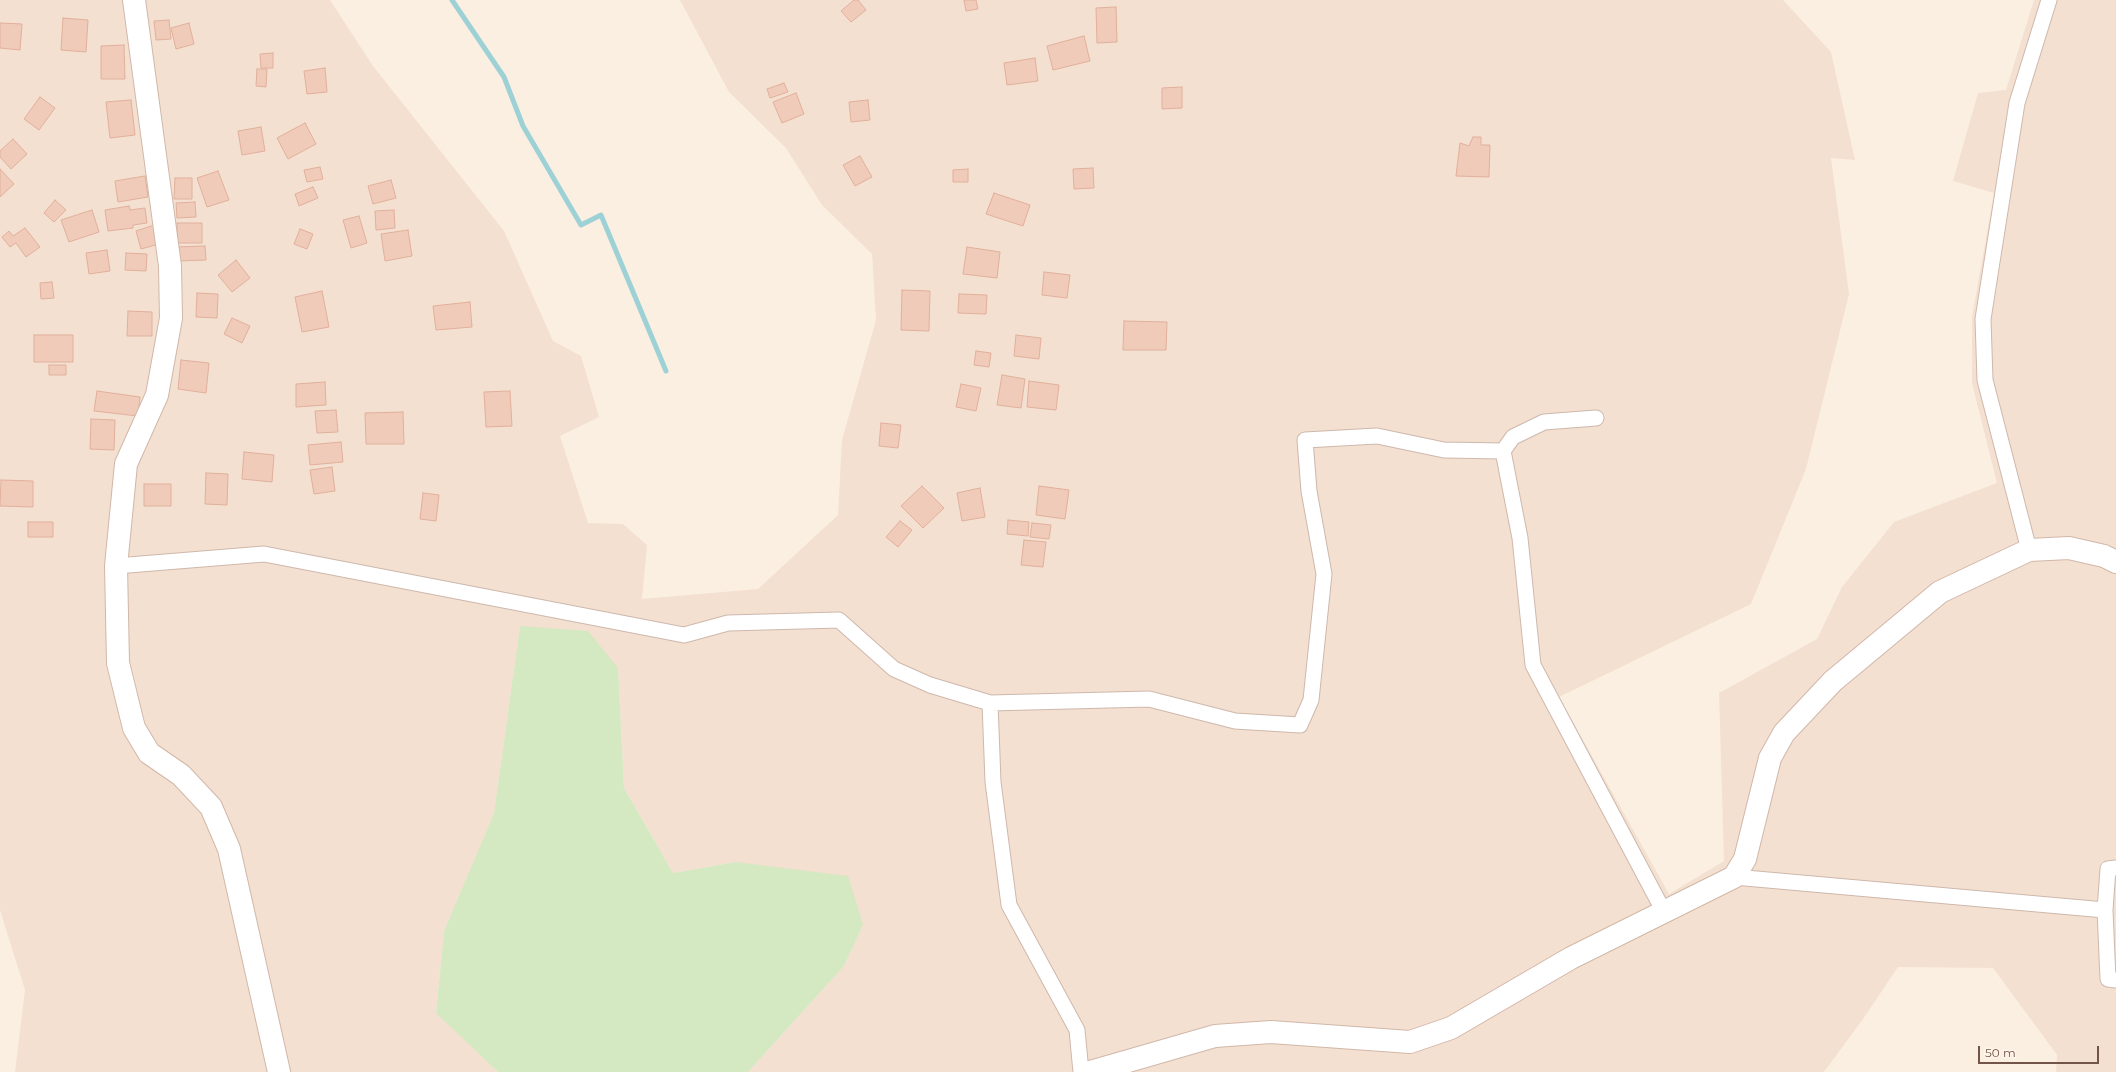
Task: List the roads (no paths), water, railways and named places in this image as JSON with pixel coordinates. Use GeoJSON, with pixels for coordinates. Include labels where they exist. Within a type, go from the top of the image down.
{"type":"FeatureCollection","features":[{"type":"Feature","properties":{"kind":"street"},"geometry":{"type":"LineString","coordinates":[[134,0],[170,266],[170,318],[157,395],[126,464],[116,566],[118,663],[134,728],[149,754],[181,775],[211,807],[229,849],[279,1072]]}},
{"type":"Feature","properties":{"kind":"street"},"geometry":{"type":"LineString","coordinates":[[2029,550],[1985,380],[1983,319],[2017,103],[2049,0]]}},
{"type":"Feature","properties":{"kind":"street"},"geometry":{"type":"LineString","coordinates":[[1596,418],[1544,422],[1513,437],[1503,451],[1520,538],[1533,666],[1664,912]]}},
{"type":"Feature","properties":{"kind":"street"},"geometry":{"type":"LineString","coordinates":[[116,566],[264,554],[684,635],[728,623],[839,620],[894,669],[930,685],[990,703],[1149,699],[1235,721],[1300,725],[1311,700],[1324,574],[1309,491],[1305,440],[1377,436],[1444,450],[1503,451]]}},
{"type":"Feature","properties":{"kind":"street"},"geometry":{"type":"LineString","coordinates":[[1734,877],[1745,859],[1770,758],[1784,733],[1833,681],[1940,592],[2029,550],[2069,548],[2104,556],[2116,562]]}},
{"type":"Feature","properties":{"kind":"street"},"geometry":{"type":"LineString","coordinates":[[990,703],[993,782],[1009,905],[1077,1030],[1081,1072]]}},
{"type":"Feature","properties":{"kind":"street"},"geometry":{"type":"LineString","coordinates":[[2116,868],[2108,869],[2105,910],[2108,979],[2116,980]]}},
{"type":"Feature","properties":{"kind":"street"},"geometry":{"type":"LineString","coordinates":[[1090,1072],[1215,1036],[1271,1032],[1410,1042],[1451,1028],[1571,958],[1734,877],[2105,910]]}},
{"type":"Feature","properties":{"kind":"waterway"},"geometry":{"type":"LineString","coordinates":[[452,0],[504,77],[523,126],[581,225],[601,215],[666,371]]}}]}
